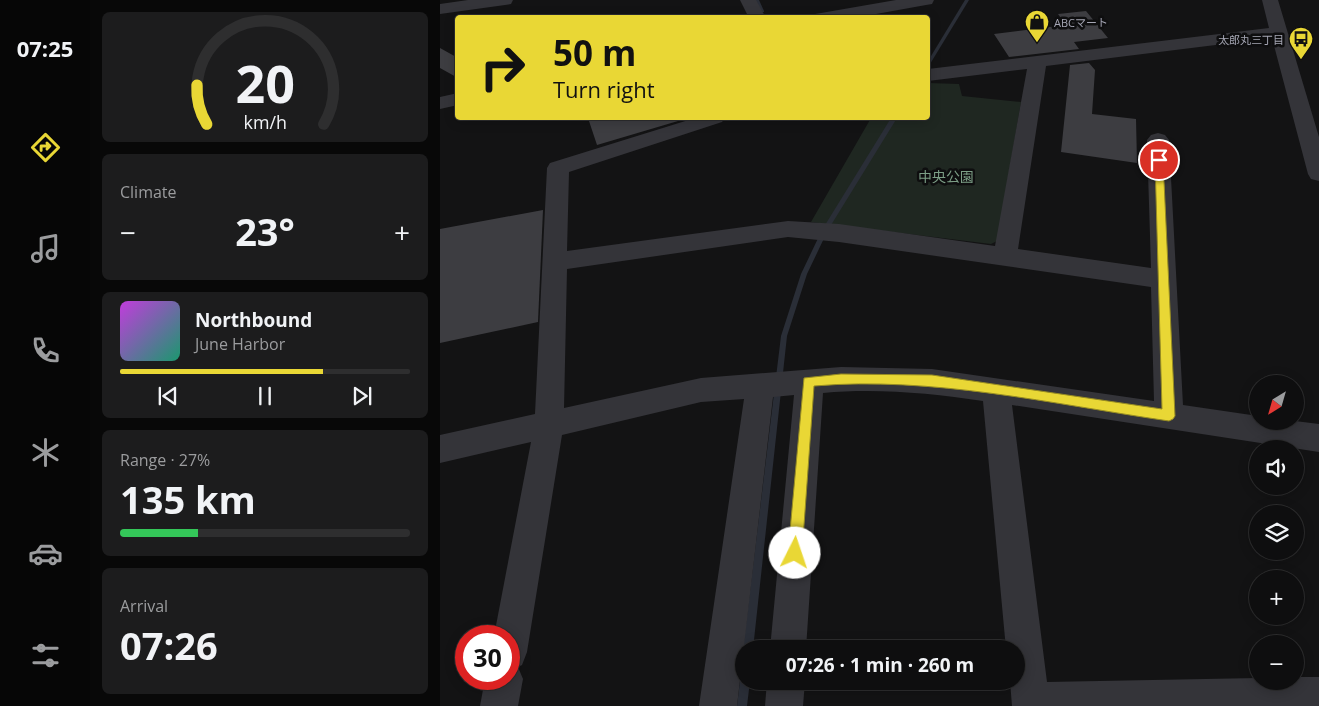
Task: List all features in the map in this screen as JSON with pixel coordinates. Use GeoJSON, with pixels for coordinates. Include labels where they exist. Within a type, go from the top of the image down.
{"type":"FeatureCollection","features":[{"type":"Feature","properties":{"kind":"street"},"geometry":{"type":"LineString","coordinates":[[440,9],[505,0]]}},
{"type":"Feature","properties":{"kind":"street"},"geometry":{"type":"LineString","coordinates":[[748,0],[756,15]]}},
{"type":"Feature","properties":{"kind":"street"},"geometry":{"type":"LineString","coordinates":[[838,15],[926,0]]}},
{"type":"Feature","properties":{"kind":"street"},"geometry":{"type":"LineString","coordinates":[[1270,0],[1279,32],[1311,112],[1319,174]]}},
{"type":"Feature","properties":{"kind":"street"},"geometry":{"type":"LineString","coordinates":[[930,75],[1279,32]]}},
{"type":"Feature","properties":{"kind":"street"},"geometry":{"type":"LineString","coordinates":[[1005,257],[1037,62]]}},
{"type":"Feature","properties":{"kind":"street"},"geometry":{"type":"LineString","coordinates":[[440,103],[455,100]]}},
{"type":"Feature","properties":{"kind":"street"},"geometry":{"type":"LineString","coordinates":[[514,625],[549,424],[558,168],[709,120]]}},
{"type":"Feature","properties":{"kind":"street"},"geometry":{"type":"LineString","coordinates":[[1158,140],[1169,416]]}},
{"type":"Feature","properties":{"kind":"street"},"geometry":{"type":"LineString","coordinates":[[554,262],[788,229],[832,233],[1164,280]]}},
{"type":"Feature","properties":{"kind":"street"},"geometry":{"type":"LineString","coordinates":[[440,449],[700,390],[841,379],[932,380],[1319,438]]}},
{"type":"Feature","properties":{"kind":"street"},"geometry":{"type":"LineString","coordinates":[[789,640],[808,382]]}},
{"type":"Feature","properties":{"kind":"street"},"geometry":{"type":"LineString","coordinates":[[718,706],[760,385]]}},
{"type":"Feature","properties":{"kind":"street"},"geometry":{"type":"LineString","coordinates":[[996,390],[1031,704],[1297,700]]}},
{"type":"Feature","properties":{"kind":"street"},"geometry":{"type":"LineString","coordinates":[[499,706],[502,690]]}},
{"type":"Feature","properties":{"kind":"street"},"geometry":{"type":"LineString","coordinates":[[784,706],[785,690]]}},
{"type":"Feature","properties":{"kind":"green space","name":"中央公園"},"geometry":{"type":"Polygon","coordinates":[[[930,83],[959,84],[962,96],[1021,102],[997,241],[991,244],[811,222],[870,120],[930,120],[930,83]]]}},
{"type":"Feature","properties":{"kind":"building","name":"ABCマート"},"geometry":{"type":"Polygon","coordinates":[[[1086,11],[1108,38],[1074,42],[1079,49],[1009,57],[994,34],[1066,25],[1058,14],[1086,11]]]}},
{"type":"Feature","properties":{"kind":"building"},"geometry":{"type":"Polygon","coordinates":[[[440,48],[455,56],[455,76],[440,68],[440,48]]]}},
{"type":"Feature","properties":{"kind":"building"},"geometry":{"type":"Polygon","coordinates":[[[1089,63],[1095,70],[1092,114],[1136,119],[1137,163],[1061,152],[1070,65],[1089,63]]]}},
{"type":"Feature","properties":{"kind":"building"},"geometry":{"type":"Polygon","coordinates":[[[589,120],[678,121],[597,145],[589,120]]]}},
{"type":"Feature","properties":{"kind":"building"},"geometry":{"type":"Polygon","coordinates":[[[543,210],[538,322],[440,343],[440,229],[543,210]]]}},
{"type":"Feature","properties":{"kind":"waterway"},"geometry":{"type":"LineString","coordinates":[[757,0],[762,11]]}},
{"type":"Feature","properties":{"kind":"waterway"},"geometry":{"type":"LineString","coordinates":[[930,61],[967,0]]}},
{"type":"Feature","properties":{"kind":"waterway"},"geometry":{"type":"LineString","coordinates":[[749,640],[784,336],[804,274],[825,230],[893,120]]}},
{"type":"Feature","properties":{"kind":"waterway"},"geometry":{"type":"LineString","coordinates":[[742,706],[744,690]]}},
{"type":"Feature","properties":{"kind":"place","name":"ABCマート"},"geometry":{"type":"Point","coordinates":[1037,43]}},
{"type":"Feature","properties":{"kind":"place","name":"太郎丸三丁目"},"geometry":{"type":"Point","coordinates":[1301,60]}},
{"type":"Feature","properties":{"kind":"route"},"geometry":{"type":"LineString","coordinates":[[795,553],[808,382],[841,379],[932,380],[1169,416],[1159,160]]}}]}
